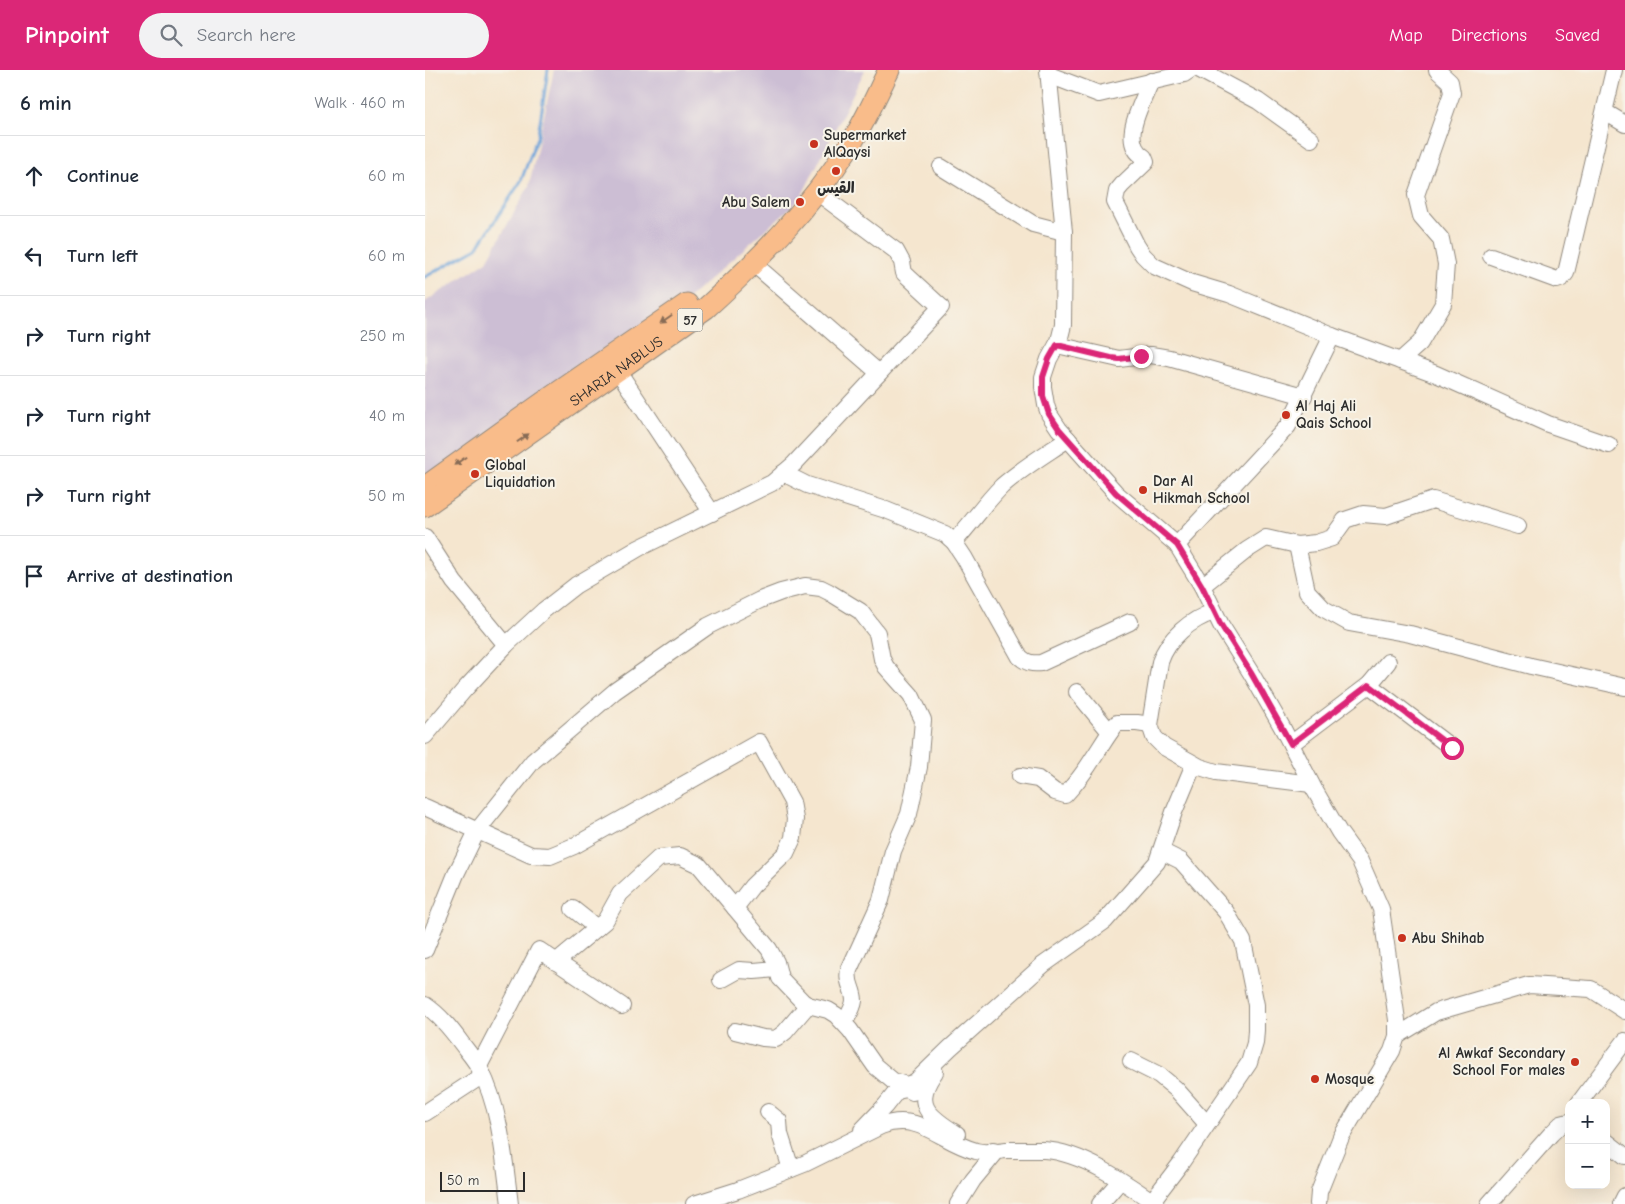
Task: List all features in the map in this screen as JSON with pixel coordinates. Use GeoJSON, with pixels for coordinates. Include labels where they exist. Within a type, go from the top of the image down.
{"type":"FeatureCollection","features":[{"type":"Feature","properties":{"kind":"main road","name":"SHARIA NABLUS"},"geometry":{"type":"LineString","coordinates":[[425,487],[544,402],[694,299],[730,269],[796,200],[817,172],[862,96],[873,70]]}},
{"type":"Feature","properties":{"kind":"main road","name":"SHARIA NABLUS"},"geometry":{"type":"LineString","coordinates":[[425,506],[706,308],[754,264],[786,231],[850,146],[889,70]]}},
{"type":"Feature","properties":{"kind":"street"},"geometry":{"type":"LineString","coordinates":[[1189,70],[1184,74],[1099,94],[1049,73],[1064,232],[1063,325],[1057,345],[1045,368],[1043,396],[1049,414],[1068,439],[1116,493],[1177,545],[1202,586],[1221,625],[1251,673],[1291,744],[1311,784],[1339,832],[1360,861],[1381,909],[1397,1020],[1397,1036],[1391,1051],[1341,1136],[1319,1192],[1318,1204]]}},
{"type":"Feature","properties":{"kind":"street"},"geometry":{"type":"LineString","coordinates":[[1200,70],[1258,101],[1311,139]]}},
{"type":"Feature","properties":{"kind":"street"},"geometry":{"type":"LineString","coordinates":[[1401,361],[1420,343],[1443,304],[1446,264],[1441,239],[1421,216],[1416,195],[1452,93],[1450,82],[1437,70]]}},
{"type":"Feature","properties":{"kind":"street"},"geometry":{"type":"LineString","coordinates":[[1491,256],[1557,280],[1566,273],[1615,70]]}},
{"type":"Feature","properties":{"kind":"street"},"geometry":{"type":"LineString","coordinates":[[1151,81],[1132,130],[1133,147],[1137,153],[1144,157],[1146,162],[1122,185],[1115,197],[1115,202],[1143,255],[1154,266],[1192,283],[1229,294],[1333,336],[1436,374],[1547,424],[1609,445]]}},
{"type":"Feature","properties":{"kind":"street"},"geometry":{"type":"LineString","coordinates":[[1605,112],[1625,124]]}},
{"type":"Feature","properties":{"kind":"street"},"geometry":{"type":"LineString","coordinates":[[941,167],[1033,224],[1064,232]]}},
{"type":"Feature","properties":{"kind":"street"},"geometry":{"type":"LineString","coordinates":[[425,736],[506,645],[544,610],[576,585],[639,548],[772,483],[941,307],[904,273],[902,262],[896,251],[817,192]]}},
{"type":"Feature","properties":{"kind":"street"},"geometry":{"type":"LineString","coordinates":[[754,264],[879,373]]}},
{"type":"Feature","properties":{"kind":"street"},"geometry":{"type":"LineString","coordinates":[[1177,545],[1288,426],[1333,336]]}},
{"type":"Feature","properties":{"kind":"street"},"geometry":{"type":"LineString","coordinates":[[1057,345],[1119,359],[1151,355],[1169,358],[1304,396]]}},
{"type":"Feature","properties":{"kind":"street"},"geometry":{"type":"LineString","coordinates":[[618,371],[711,513]]}},
{"type":"Feature","properties":{"kind":"street"},"geometry":{"type":"LineString","coordinates":[[953,542],[966,530],[1003,485],[1068,439]]}},
{"type":"Feature","properties":{"kind":"street"},"geometry":{"type":"LineString","coordinates":[[783,473],[807,485],[895,513],[945,534],[964,557],[1020,657],[1025,662],[1031,664],[1041,663],[1129,622]]}},
{"type":"Feature","properties":{"kind":"street"},"geometry":{"type":"LineString","coordinates":[[1202,586],[1247,550],[1266,538],[1297,545],[1316,543],[1331,538],[1345,520],[1363,514],[1386,516],[1433,500],[1518,526]]}},
{"type":"Feature","properties":{"kind":"street"},"geometry":{"type":"LineString","coordinates":[[425,538],[454,582],[506,645]]}},
{"type":"Feature","properties":{"kind":"street"},"geometry":{"type":"LineString","coordinates":[[1297,545],[1307,591],[1325,609],[1349,623],[1410,634],[1531,666],[1625,687]]}},
{"type":"Feature","properties":{"kind":"street"},"geometry":{"type":"LineString","coordinates":[[425,950],[456,874],[477,832],[533,761],[615,691],[709,626],[753,603],[796,588],[813,586],[829,592],[860,611],[877,633],[882,659],[886,667],[911,695],[923,720],[919,767],[909,814],[893,851],[881,900],[849,970],[848,982],[854,999],[844,1023]]}},
{"type":"Feature","properties":{"kind":"street"},"geometry":{"type":"LineString","coordinates":[[1215,612],[1190,624],[1171,642],[1163,654],[1160,662],[1150,725],[1154,737],[1164,747],[1194,764],[1216,772],[1311,784]]}},
{"type":"Feature","properties":{"kind":"street"},"geometry":{"type":"LineString","coordinates":[[1291,744],[1369,685],[1388,662]]}},
{"type":"Feature","properties":{"kind":"street"},"geometry":{"type":"LineString","coordinates":[[1369,685],[1452,748]]}},
{"type":"Feature","properties":{"kind":"street"},"geometry":{"type":"LineString","coordinates":[[1077,692],[1110,732]]}},
{"type":"Feature","properties":{"kind":"street"},"geometry":{"type":"LineString","coordinates":[[1020,776],[1037,779],[1055,792],[1065,795],[1117,723],[1150,725]]}},
{"type":"Feature","properties":{"kind":"street"},"geometry":{"type":"LineString","coordinates":[[425,807],[531,855],[550,856],[574,846],[759,742],[792,802],[795,819],[793,838],[786,853],[752,886],[735,908]]}},
{"type":"Feature","properties":{"kind":"street"},"geometry":{"type":"LineString","coordinates":[[556,962],[605,921],[620,894],[655,862],[664,857],[680,856],[699,865],[735,908],[773,955],[780,978],[785,984],[808,1005],[828,1010],[844,1023],[871,1060],[893,1081],[906,1086],[915,1082],[962,1037],[1043,965],[1105,921],[1157,862],[1174,812],[1194,764]]}},
{"type":"Feature","properties":{"kind":"street"},"geometry":{"type":"LineString","coordinates":[[892,1122],[907,1121],[918,1124],[958,1145],[978,1152],[1045,1150],[1065,1154],[1085,1162],[1120,1181],[1154,1203],[1249,1063],[1257,1030],[1256,1006],[1243,940],[1226,912],[1181,861],[1161,851]]}},
{"type":"Feature","properties":{"kind":"street"},"geometry":{"type":"LineString","coordinates":[[573,909],[597,928]]}},
{"type":"Feature","properties":{"kind":"street"},"geometry":{"type":"LineString","coordinates":[[425,1113],[481,1070],[539,950],[622,1006]]}},
{"type":"Feature","properties":{"kind":"street"},"geometry":{"type":"LineString","coordinates":[[721,980],[739,970],[777,969]]}},
{"type":"Feature","properties":{"kind":"street"},"geometry":{"type":"LineString","coordinates":[[1397,1036],[1436,1012],[1529,985],[1591,989],[1625,1011]]}},
{"type":"Feature","properties":{"kind":"street"},"geometry":{"type":"LineString","coordinates":[[425,1005],[448,1025],[481,1070],[498,1122],[510,1204]]}},
{"type":"Feature","properties":{"kind":"street"},"geometry":{"type":"LineString","coordinates":[[735,1030],[753,1036],[776,1040],[808,1005]]}},
{"type":"Feature","properties":{"kind":"street"},"geometry":{"type":"LineString","coordinates":[[962,1037],[927,1082],[923,1099],[927,1108],[944,1126],[961,1137],[997,1151]]}},
{"type":"Feature","properties":{"kind":"street"},"geometry":{"type":"LineString","coordinates":[[1582,1099],[1625,1041]]}},
{"type":"Feature","properties":{"kind":"street"},"geometry":{"type":"LineString","coordinates":[[871,1060],[887,1096],[885,1106]]}},
{"type":"Feature","properties":{"kind":"street"},"geometry":{"type":"LineString","coordinates":[[1131,1061],[1159,1075],[1176,1089],[1207,1124]]}},
{"type":"Feature","properties":{"kind":"street"},"geometry":{"type":"LineString","coordinates":[[694,1204],[738,1190],[791,1169],[850,1142],[892,1122],[914,1114],[919,1107],[918,1097],[911,1090],[902,1089],[893,1094],[885,1106],[850,1142]]}},
{"type":"Feature","properties":{"kind":"street"},"geometry":{"type":"LineString","coordinates":[[768,1112],[779,1121],[780,1134],[791,1169]]}},
{"type":"Feature","properties":{"kind":"street"},"geometry":{"type":"LineString","coordinates":[[1489,1204],[1551,1134],[1565,1122]]}},
{"type":"Feature","properties":{"kind":"street"},"geometry":{"type":"LineString","coordinates":[[1610,1144],[1625,1156]]}},
{"type":"Feature","properties":{"kind":"street"},"geometry":{"type":"LineString","coordinates":[[958,1204],[973,1180],[997,1151]]}},
{"type":"Feature","properties":{"kind":"street"},"geometry":{"type":"LineString","coordinates":[[1100,1204],[1120,1181]]}},
{"type":"Feature","properties":{"kind":"street"},"geometry":{"type":"LineString","coordinates":[[1621,1204],[1625,1196]]}},
{"type":"Feature","properties":{"kind":"shaded area"},"geometry":{"type":"Polygon","coordinates":[[[554,70],[865,70],[800,199],[638,343],[425,505],[425,302],[487,261],[529,186],[554,70]]]}},
{"type":"Feature","properties":{"kind":"waterway"},"geometry":{"type":"LineString","coordinates":[[425,277],[477,248],[521,181],[538,135],[548,70]]}},
{"type":"Feature","properties":{"kind":"place","name":"Supermarket AlQaysi"},"geometry":{"type":"Point","coordinates":[814,144]}},
{"type":"Feature","properties":{"kind":"place","name":"القيس"},"geometry":{"type":"Point","coordinates":[836,171]}},
{"type":"Feature","properties":{"kind":"place","name":"Abu Salem"},"geometry":{"type":"Point","coordinates":[800,202]}},
{"type":"Feature","properties":{"kind":"place","name":"Al Haj Ali Qais School"},"geometry":{"type":"Point","coordinates":[1286,415]}},
{"type":"Feature","properties":{"kind":"place","name":"Global Liquidation"},"geometry":{"type":"Point","coordinates":[475,474]}},
{"type":"Feature","properties":{"kind":"place","name":"Dar Al Hikmah School"},"geometry":{"type":"Point","coordinates":[1143,490]}},
{"type":"Feature","properties":{"kind":"place","name":"Abu Shihab"},"geometry":{"type":"Point","coordinates":[1402,938]}},
{"type":"Feature","properties":{"kind":"place","name":"Al Awkaf Secondary School For males"},"geometry":{"type":"Point","coordinates":[1575,1062]}},
{"type":"Feature","properties":{"kind":"place","name":"Mosque"},"geometry":{"type":"Point","coordinates":[1315,1079]}},
{"type":"Feature","properties":{"kind":"route"},"geometry":{"type":"LineString","coordinates":[[1141,356],[1119,359],[1111,358],[1057,345],[1045,368],[1043,377],[1043,396],[1049,414],[1059,429],[1116,493],[1177,545],[1202,586],[1221,625],[1251,673],[1291,744],[1369,685],[1452,748]]}}]}
